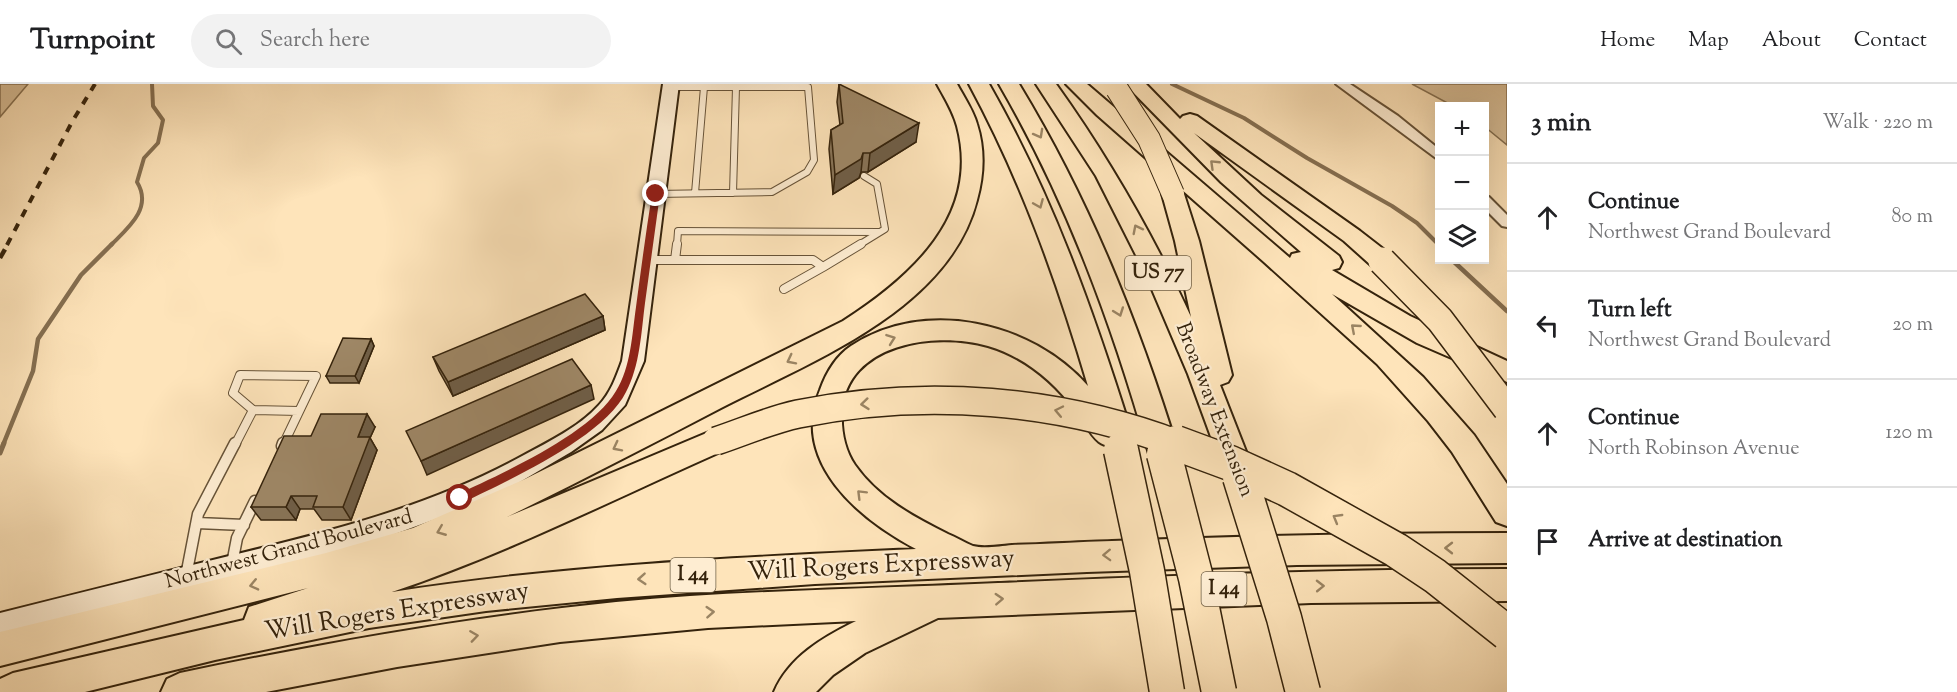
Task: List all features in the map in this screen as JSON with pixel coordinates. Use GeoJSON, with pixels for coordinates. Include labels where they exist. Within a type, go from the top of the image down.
{"type":"FeatureCollection","features":[{"type":"Feature","properties":{"kind":"highway","name":"US 77"},"geometry":{"type":"LineString","coordinates":[[1009,84],[1052,158],[1099,261],[1138,369],[1164,454],[1196,578],[1219,692]]}},
{"type":"Feature","properties":{"kind":"highway","name":"Broadway Extension"},"geometry":{"type":"LineString","coordinates":[[1046,84],[1083,138],[1135,226],[1179,318],[1240,477],[1284,618],[1304,692]]}},
{"type":"Feature","properties":{"kind":"highway"},"geometry":{"type":"LineString","coordinates":[[1076,84],[1411,380],[1454,429],[1493,485],[1507,512]]}},
{"type":"Feature","properties":{"kind":"highway"},"geometry":{"type":"LineString","coordinates":[[1090,84],[1290,252],[1320,273],[1397,320],[1447,346],[1507,372]]}},
{"type":"Feature","properties":{"kind":"highway"},"geometry":{"type":"LineString","coordinates":[[1125,85],[1167,180],[1187,241],[1240,477]]}},
{"type":"Feature","properties":{"kind":"highway"},"geometry":{"type":"LineString","coordinates":[[1125,85],[1187,118],[1342,229],[1382,261],[1440,320],[1507,409]]}},
{"type":"Feature","properties":{"kind":"highway"},"geometry":{"type":"LineString","coordinates":[[1125,85],[1170,122],[1296,238],[1366,285],[1507,355]]}},
{"type":"Feature","properties":{"kind":"highway"},"geometry":{"type":"LineString","coordinates":[[0,649],[326,568],[417,541],[536,488],[843,334],[883,308],[918,278],[942,249],[958,222],[967,198],[972,173],[972,150],[967,125],[947,87]]}},
{"type":"Feature","properties":{"kind":"highway"},"geometry":{"type":"LineString","coordinates":[[980,88],[1011,141],[1048,224],[1070,284],[1121,450],[1147,571],[1167,692]]}},
{"type":"Feature","properties":{"kind":"highway"},"geometry":{"type":"LineString","coordinates":[[973,561],[908,529],[879,510],[856,489],[842,471],[832,451],[827,433],[828,406],[838,379],[849,364],[865,351],[894,337],[923,331],[960,330],[996,338],[1034,354],[1063,376],[1081,395],[1121,450]]}},
{"type":"Feature","properties":{"kind":"highway"},"geometry":{"type":"LineString","coordinates":[[122,664],[416,569],[717,441],[798,414],[859,404],[921,399],[985,401],[1052,409],[1132,428],[1190,447],[1288,489],[1423,567],[1507,633]]}},
{"type":"Feature","properties":{"kind":"highway","name":"Will Rogers Expressway"},"geometry":{"type":"LineString","coordinates":[[13,692],[122,664],[415,605],[522,590],[623,580],[973,561],[1284,550],[1507,548]]}},
{"type":"Feature","properties":{"kind":"highway","name":"Will Rogers Expressway"},"geometry":{"type":"LineString","coordinates":[[180,692],[316,662],[416,644],[618,619],[735,610],[1277,586],[1507,585]]}},
{"type":"Feature","properties":{"kind":"highway"},"geometry":{"type":"LineString","coordinates":[[793,692],[820,663],[839,649],[941,602]]}},
{"type":"Feature","properties":{"kind":"street"},"geometry":{"type":"LineString","coordinates":[[1342,84],[1394,119],[1439,156]]}},
{"type":"Feature","properties":{"kind":"street","name":"Northwest Grand Boulevard"},"geometry":{"type":"LineString","coordinates":[[0,626],[385,527],[460,498],[515,473],[571,439],[608,410],[621,392],[633,362],[671,85]]}},
{"type":"Feature","properties":{"kind":"street"},"geometry":{"type":"LineString","coordinates":[[1489,204],[1507,223]]}},
{"type":"Feature","properties":{"kind":"lane"},"geometry":{"type":"LineString","coordinates":[[656,194],[771,192],[807,172],[814,160],[808,87],[671,85]]}},
{"type":"Feature","properties":{"kind":"lane"},"geometry":{"type":"LineString","coordinates":[[695,193],[704,87]]}},
{"type":"Feature","properties":{"kind":"lane"},"geometry":{"type":"LineString","coordinates":[[733,193],[736,87]]}},
{"type":"Feature","properties":{"kind":"lane"},"geometry":{"type":"LineString","coordinates":[[784,289],[885,229],[877,184],[864,176]]}},
{"type":"Feature","properties":{"kind":"lane"},"geometry":{"type":"LineString","coordinates":[[675,260],[678,231],[879,232]]}},
{"type":"Feature","properties":{"kind":"lane"},"geometry":{"type":"LineString","coordinates":[[647,260],[813,260],[823,267]]}},
{"type":"Feature","properties":{"kind":"lane"},"geometry":{"type":"LineString","coordinates":[[279,453],[316,376],[240,375],[232,393],[253,410],[299,411]]}},
{"type":"Feature","properties":{"kind":"lane"},"geometry":{"type":"LineString","coordinates":[[185,579],[198,514],[253,410]]}},
{"type":"Feature","properties":{"kind":"lane"},"geometry":{"type":"LineString","coordinates":[[231,568],[237,538],[259,494]]}},
{"type":"Feature","properties":{"kind":"lane"},"geometry":{"type":"LineString","coordinates":[[196,523],[243,525]]}},
{"type":"Feature","properties":{"kind":"shaded area"},"geometry":{"type":"Polygon","coordinates":[[[0,84],[28,84],[0,117],[0,84]]]}},
{"type":"Feature","properties":{"kind":"shaded area"},"geometry":{"type":"Polygon","coordinates":[[[1412,84],[1507,84],[1507,145],[1489,130],[1489,102],[1446,102],[1412,84]]]}},
{"type":"Feature","properties":{"kind":"building"},"geometry":{"type":"Polygon","coordinates":[[[839,84],[919,123],[870,153],[863,153],[861,159],[835,175],[831,130],[843,123],[839,84]]]}},
{"type":"Feature","properties":{"kind":"building"},"geometry":{"type":"Polygon","coordinates":[[[585,294],[603,316],[448,382],[433,357],[585,294]]]}},
{"type":"Feature","properties":{"kind":"building"},"geometry":{"type":"Polygon","coordinates":[[[343,338],[371,339],[355,376],[326,376],[343,338]]]}},
{"type":"Feature","properties":{"kind":"building"},"geometry":{"type":"Polygon","coordinates":[[[572,359],[591,385],[421,461],[406,431],[572,359]]]}},
{"type":"Feature","properties":{"kind":"building"},"geometry":{"type":"Polygon","coordinates":[[[321,414],[367,414],[358,437],[370,437],[343,507],[313,507],[317,496],[291,496],[286,507],[251,507],[284,436],[311,436],[321,414]]]}},
{"type":"Feature","properties":{"kind":"waterway"},"geometry":{"type":"LineString","coordinates":[[111,245],[131,224],[140,209],[142,200],[137,182],[144,158],[158,143],[163,120],[153,106],[152,84]]}},
{"type":"Feature","properties":{"kind":"waterway"},"geometry":{"type":"LineString","coordinates":[[1172,84],[1244,118],[1307,158],[1392,206],[1417,223],[1435,241]]}},
{"type":"Feature","properties":{"kind":"waterway"},"geometry":{"type":"LineString","coordinates":[[3,445],[33,371],[38,339],[81,275],[111,245]]}},
{"type":"Feature","properties":{"kind":"waterway"},"geometry":{"type":"LineString","coordinates":[[1456,264],[1507,311]]}},
{"type":"Feature","properties":{"kind":"waterway"},"geometry":{"type":"LineString","coordinates":[[0,453],[4,443]]}},
{"type":"Feature","properties":{"kind":"railway"},"geometry":{"type":"LineString","coordinates":[[7,245],[72,122],[95,84]]}},
{"type":"Feature","properties":{"kind":"railway"},"geometry":{"type":"LineString","coordinates":[[0,258],[8,244]]}},
{"type":"Feature","properties":{"kind":"route"},"geometry":{"type":"LineString","coordinates":[[460,498],[515,473],[571,439],[592,425],[608,410],[621,392],[633,362],[656,194]]}}]}
